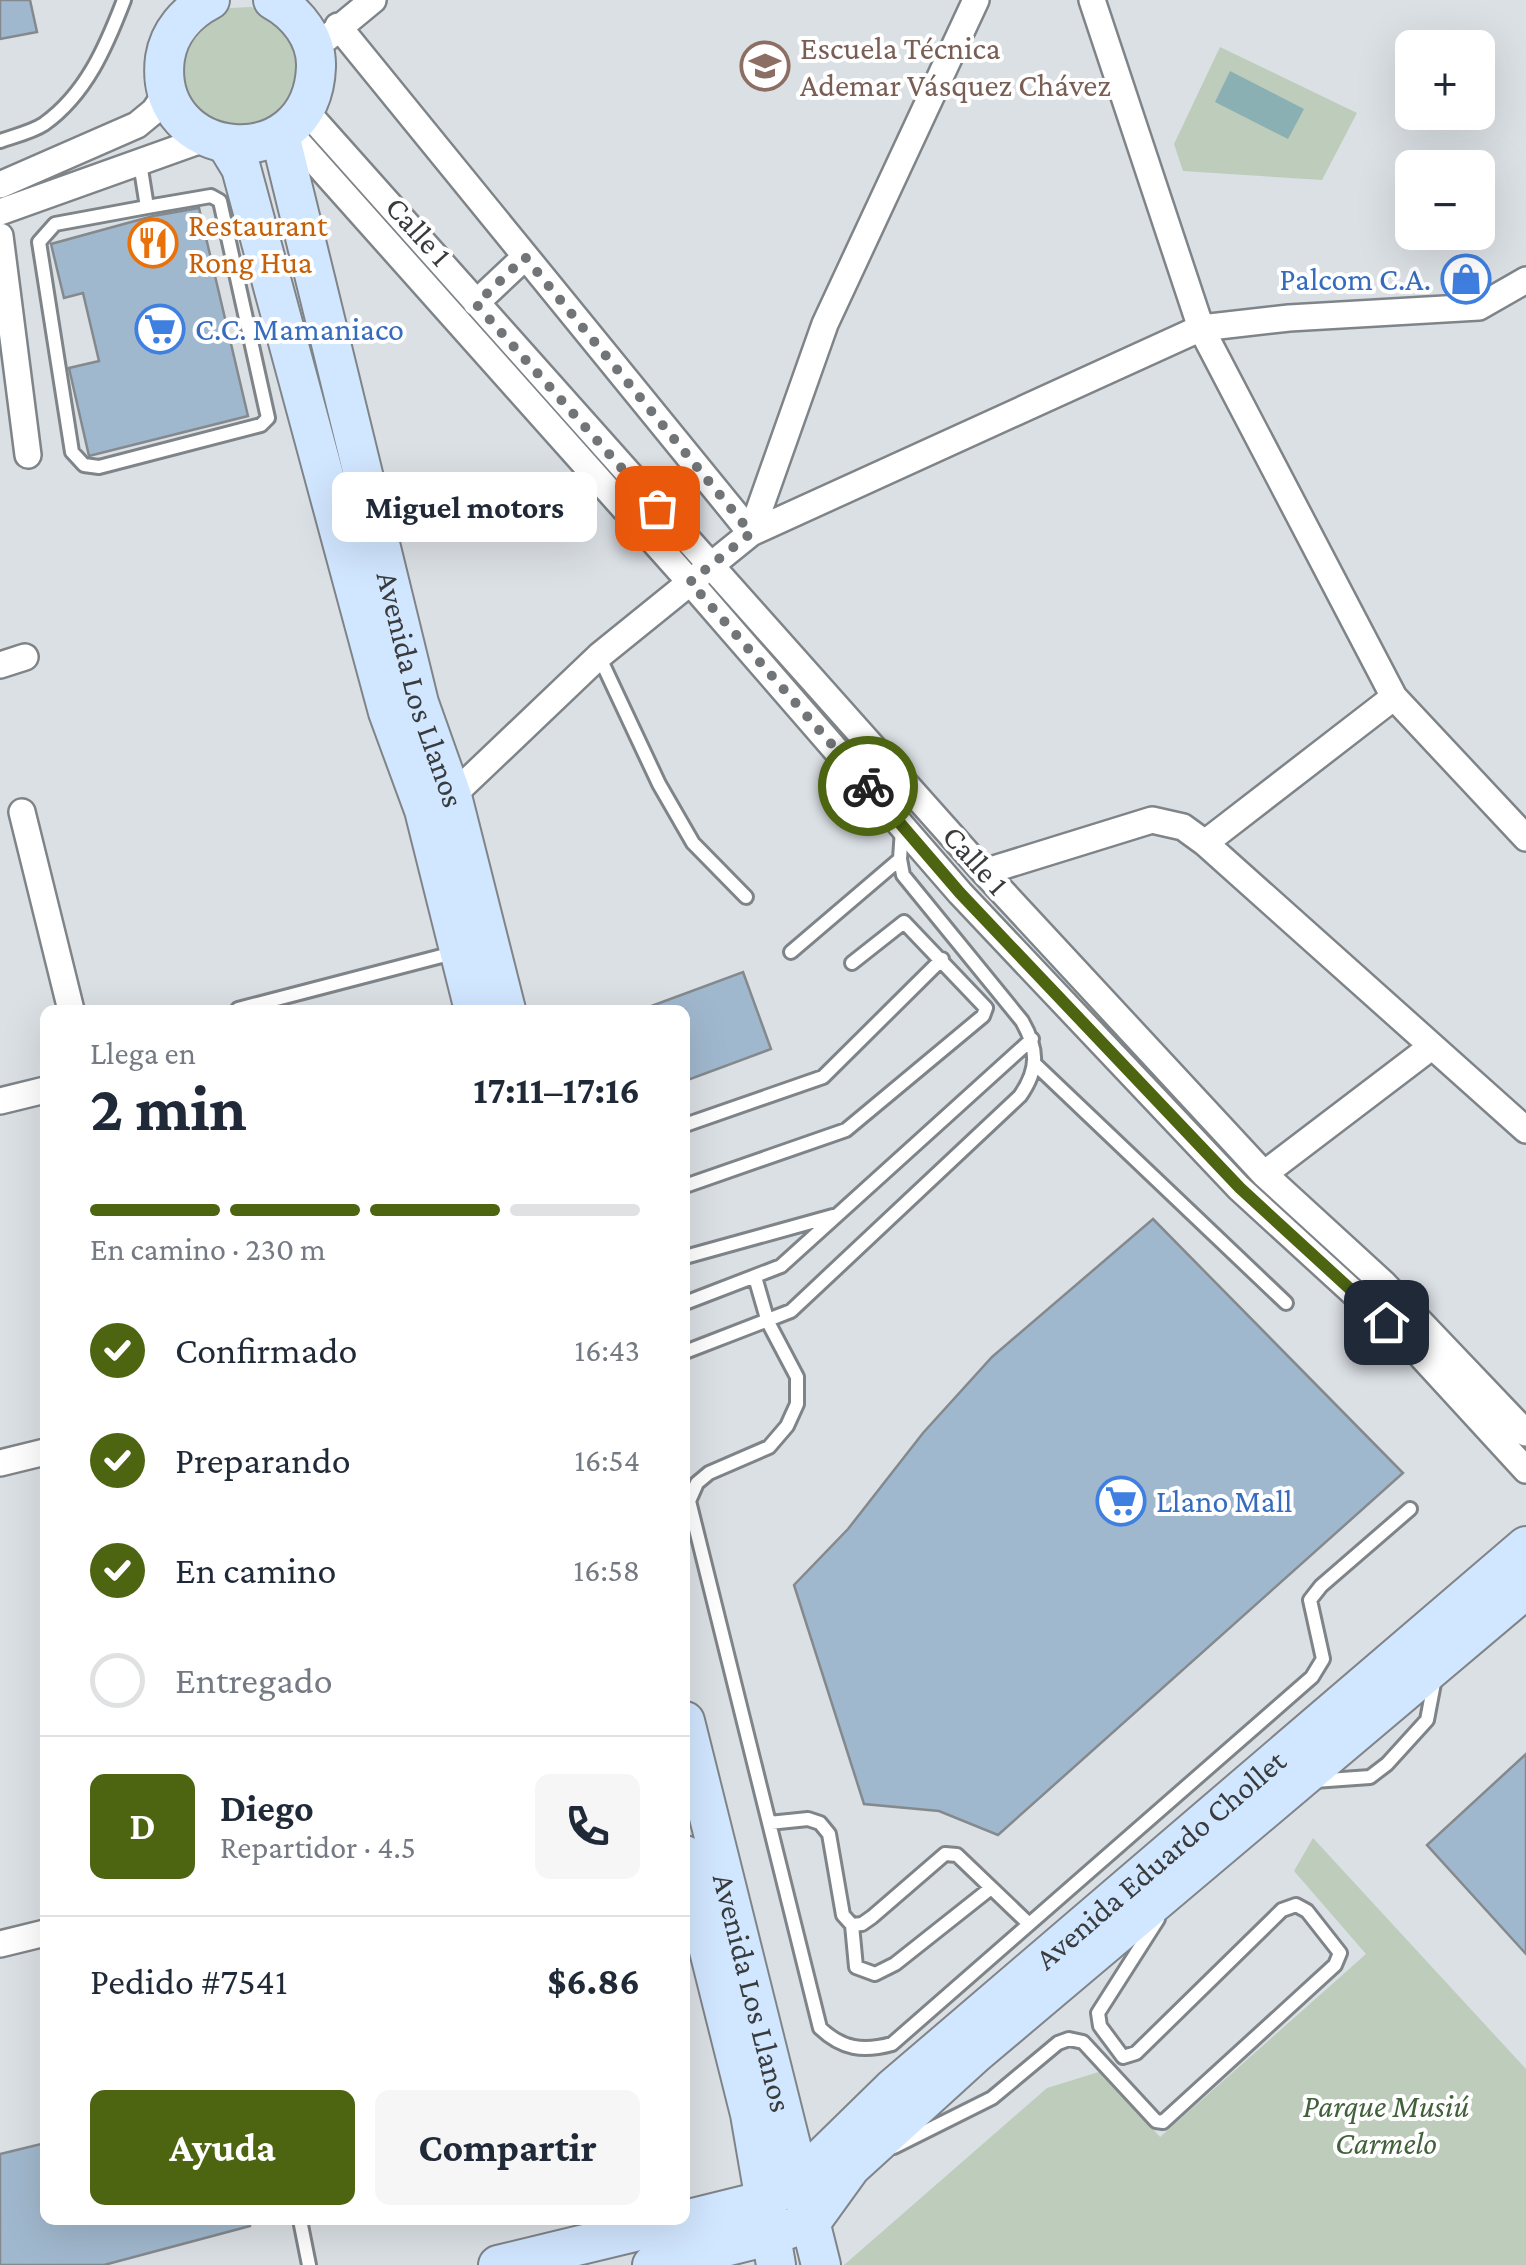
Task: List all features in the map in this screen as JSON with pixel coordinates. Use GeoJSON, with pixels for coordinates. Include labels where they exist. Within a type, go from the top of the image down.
{"type":"FeatureCollection","features":[{"type":"Feature","properties":{"kind":"street"},"geometry":{"type":"LineString","coordinates":[[276,1],[306,5],[317,0]]}},
{"type":"Feature","properties":{"kind":"street"},"geometry":{"type":"LineString","coordinates":[[0,212],[140,163],[217,142],[254,145],[291,125],[315,86],[317,61],[326,40],[373,0]]}},
{"type":"Feature","properties":{"kind":"street"},"geometry":{"type":"LineString","coordinates":[[751,533],[825,324],[976,0]]}},
{"type":"Feature","properties":{"kind":"street"},"geometry":{"type":"LineString","coordinates":[[1092,0],[1201,328],[1394,697],[1526,838]]}},
{"type":"Feature","properties":{"kind":"street"},"geometry":{"type":"LineString","coordinates":[[276,1],[297,18],[310,38],[317,61]]}},
{"type":"Feature","properties":{"kind":"street"},"geometry":{"type":"LineString","coordinates":[[0,185],[137,125],[154,111],[167,92],[166,55],[192,7]]}},
{"type":"Feature","properties":{"kind":"street"},"geometry":{"type":"LineString","coordinates":[[338,26],[751,533]]}},
{"type":"Feature","properties":{"kind":"street","name":"Avenida Los Llanos"},"geometry":{"type":"LineString","coordinates":[[167,92],[183,119],[217,142],[241,168],[388,712],[438,803],[504,1005]]}},
{"type":"Feature","properties":{"kind":"street","name":"Avenida Los Llanos"},"geometry":{"type":"LineString","coordinates":[[291,125],[420,704],[459,952],[473,1005]]}},
{"type":"Feature","properties":{"kind":"street","name":"Calle 1"},"geometry":{"type":"LineString","coordinates":[[291,125],[476,304],[902,826],[973,907],[1240,1188],[1415,1348],[1526,1470]]}},
{"type":"Feature","properties":{"kind":"street","name":"Calle 1"},"geometry":{"type":"LineString","coordinates":[[291,125],[700,574],[1264,1174],[1383,1283],[1526,1433]]}},
{"type":"Feature","properties":{"kind":"street"},"geometry":{"type":"LineString","coordinates":[[0,236],[11,415],[28,455]]}},
{"type":"Feature","properties":{"kind":"street"},"geometry":{"type":"LineString","coordinates":[[476,304],[525,257]]}},
{"type":"Feature","properties":{"kind":"street"},"geometry":{"type":"LineString","coordinates":[[438,803],[599,656],[751,533],[1201,328],[1290,318],[1479,307],[1526,280]]}},
{"type":"Feature","properties":{"kind":"street"},"geometry":{"type":"LineString","coordinates":[[1205,842],[1394,697]]}},
{"type":"Feature","properties":{"kind":"street"},"geometry":{"type":"LineString","coordinates":[[22,812],[70,1005]]}},
{"type":"Feature","properties":{"kind":"street"},"geometry":{"type":"LineString","coordinates":[[984,872],[1152,820],[1183,827],[1205,842],[1526,1130]]}},
{"type":"Feature","properties":{"kind":"street"},"geometry":{"type":"LineString","coordinates":[[1264,1174],[1431,1048]]}},
{"type":"Feature","properties":{"kind":"street"},"geometry":{"type":"LineString","coordinates":[[0,1101],[40,1091]]}},
{"type":"Feature","properties":{"kind":"street"},"geometry":{"type":"LineString","coordinates":[[0,1463],[40,1453]]}},
{"type":"Feature","properties":{"kind":"street","name":"Avenida Eduardo Chollet"},"geometry":{"type":"LineString","coordinates":[[770,2234],[801,2178],[892,2089],[1526,1546]]}},
{"type":"Feature","properties":{"kind":"street","name":"Avenida Eduardo Chollet"},"geometry":{"type":"LineString","coordinates":[[812,2221],[850,2167],[975,2054],[1526,1589]]}},
{"type":"Feature","properties":{"kind":"street","name":"Avenida Los Llanos"},"geometry":{"type":"LineString","coordinates":[[690,1741],[821,2265]]}},
{"type":"Feature","properties":{"kind":"street","name":"Avenida Los Llanos"},"geometry":{"type":"LineString","coordinates":[[690,1874],[750,2114],[770,2234]]}},
{"type":"Feature","properties":{"kind":"street"},"geometry":{"type":"LineString","coordinates":[[0,1944],[40,1934]]}},
{"type":"Feature","properties":{"kind":"street"},"geometry":{"type":"LineString","coordinates":[[690,2221],[770,2234]]}},
{"type":"Feature","properties":{"kind":"street"},"geometry":{"type":"LineString","coordinates":[[652,2265],[812,2221]]}},
{"type":"Feature","properties":{"kind":"street"},"geometry":{"type":"LineString","coordinates":[[498,2265],[664,2225]]}},
{"type":"Feature","properties":{"kind":"lane"},"geometry":{"type":"LineString","coordinates":[[0,141],[41,126],[68,103],[92,75],[124,0]]}},
{"type":"Feature","properties":{"kind":"lane"},"geometry":{"type":"LineString","coordinates":[[140,163],[148,207]]}},
{"type":"Feature","properties":{"kind":"lane"},"geometry":{"type":"LineString","coordinates":[[210,196],[220,201],[268,418],[262,425],[244,430],[99,467],[84,466],[72,452],[39,242],[55,224],[148,207],[210,196]]}},
{"type":"Feature","properties":{"kind":"lane"},"geometry":{"type":"LineString","coordinates":[[599,656],[659,784],[693,844],[746,897]]}},
{"type":"Feature","properties":{"kind":"lane"},"geometry":{"type":"LineString","coordinates":[[690,1350],[791,1311],[1020,1096],[1031,1080],[1036,1065],[1032,1039],[1022,1021],[903,874],[902,826]]}},
{"type":"Feature","properties":{"kind":"lane"},"geometry":{"type":"LineString","coordinates":[[791,952],[900,859]]}},
{"type":"Feature","properties":{"kind":"lane"},"geometry":{"type":"LineString","coordinates":[[690,1184],[846,1130],[983,1016],[986,1008],[904,922],[852,963]]}},
{"type":"Feature","properties":{"kind":"lane"},"geometry":{"type":"LineString","coordinates":[[254,1005],[459,952]]}},
{"type":"Feature","properties":{"kind":"lane"},"geometry":{"type":"LineString","coordinates":[[690,1123],[823,1077],[942,959]]}},
{"type":"Feature","properties":{"kind":"lane"},"geometry":{"type":"LineString","coordinates":[[690,1301],[781,1266],[1032,1039]]}},
{"type":"Feature","properties":{"kind":"lane"},"geometry":{"type":"LineString","coordinates":[[1036,1065],[1286,1303]]}},
{"type":"Feature","properties":{"kind":"lane"},"geometry":{"type":"LineString","coordinates":[[690,1256],[840,1214]]}},
{"type":"Feature","properties":{"kind":"lane"},"geometry":{"type":"LineString","coordinates":[[690,1500],[697,1483],[709,1473],[769,1447],[798,1404],[797,1376],[768,1322],[755,1277]]}},
{"type":"Feature","properties":{"kind":"lane"},"geometry":{"type":"LineString","coordinates":[[690,1506],[820,2028],[835,2042],[870,2050],[892,2044],[1312,1677],[1324,1659],[1310,1600],[1320,1586],[1410,1509]]}},
{"type":"Feature","properties":{"kind":"lane"},"geometry":{"type":"LineString","coordinates":[[769,1823],[808,1818],[820,1822],[829,1834],[843,1916],[852,1925],[856,1968],[875,1974],[895,1964],[991,1888]]}},
{"type":"Feature","properties":{"kind":"lane"},"geometry":{"type":"LineString","coordinates":[[852,1925],[872,1917],[945,1854],[957,1856],[1028,1923]]}},
{"type":"Feature","properties":{"kind":"lane"},"geometry":{"type":"LineString","coordinates":[[850,2167],[976,2108],[1058,2044],[1070,2039],[1083,2042],[1156,2121],[1164,2122],[1335,1965],[1340,1954],[1307,1911],[1296,1904],[1282,1910],[1136,2054],[1122,2057],[1100,2026],[1098,2013],[1187,1877]]}},
{"type":"Feature","properties":{"kind":"lane"},"geometry":{"type":"LineString","coordinates":[[301,2225],[309,2265]]}},
{"type":"Feature","properties":{"kind":"green space"},"geometry":{"type":"Polygon","coordinates":[[[251,7],[271,14],[298,44],[301,85],[278,120],[239,132],[201,118],[180,84],[183,44],[210,14],[251,7]]]}},
{"type":"Feature","properties":{"kind":"green space"},"geometry":{"type":"Polygon","coordinates":[[[1220,47],[1357,113],[1322,180],[1183,171],[1174,144],[1220,47]]]}},
{"type":"Feature","properties":{"kind":"green space","name":"Parque Musiú Carmelo"},"geometry":{"type":"Polygon","coordinates":[[[1313,1838],[1526,2069],[1526,2265],[844,2265],[1047,2088],[1102,2071],[1160,2137],[1366,1954],[1294,1871],[1313,1838]]]}},
{"type":"Feature","properties":{"kind":"water"},"geometry":{"type":"Polygon","coordinates":[[[1230,71],[1304,109],[1288,139],[1215,102],[1230,71]]]}},
{"type":"Feature","properties":{"kind":"building"},"geometry":{"type":"Polygon","coordinates":[[[0,0],[30,0],[37,32],[0,39],[0,0]]]}},
{"type":"Feature","properties":{"kind":"building","name":"C.C. Mamaniaco"},"geometry":{"type":"Polygon","coordinates":[[[199,208],[248,416],[89,456],[69,368],[99,361],[83,293],[64,298],[51,244],[153,216],[199,208]]]}},
{"type":"Feature","properties":{"kind":"building"},"geometry":{"type":"Polygon","coordinates":[[[743,972],[771,1049],[690,1079],[690,1005],[654,1005],[743,972]]]}},
{"type":"Feature","properties":{"kind":"building","name":"Llano Mall"},"geometry":{"type":"Polygon","coordinates":[[[1153,1219],[1403,1473],[998,1835],[939,1811],[864,1804],[794,1585],[848,1529],[923,1433],[992,1357],[1153,1219]]]}},
{"type":"Feature","properties":{"kind":"building"},"geometry":{"type":"Polygon","coordinates":[[[1526,1754],[1526,1954],[1427,1845],[1526,1754]]]}},
{"type":"Feature","properties":{"kind":"building"},"geometry":{"type":"Polygon","coordinates":[[[40,2144],[40,2225],[250,2226],[104,2265],[0,2265],[0,2154],[40,2144]]]}},
{"type":"Feature","properties":{"kind":"way so far"},"geometry":{"type":"LineString","coordinates":[[657,508],[476,304],[525,257],[751,533],[690,582],[868,786]]}},
{"type":"Feature","properties":{"kind":"place","name":"Escuela Técnica Ademar Vásquez Chávez"},"geometry":{"type":"Point","coordinates":[765,66]}},
{"type":"Feature","properties":{"kind":"place","name":"Restaurant Rong Hua"},"geometry":{"type":"Point","coordinates":[153,243]}},
{"type":"Feature","properties":{"kind":"place","name":"Palcom C.A."},"geometry":{"type":"Point","coordinates":[1466,279]}},
{"type":"Feature","properties":{"kind":"place","name":"C.C. Mamaniaco"},"geometry":{"type":"Point","coordinates":[160,329]}},
{"type":"Feature","properties":{"kind":"place","name":"Miguel motors"},"geometry":{"type":"Point","coordinates":[657,508]}},
{"type":"Feature","properties":{"kind":"place","name":"Llano Mall"},"geometry":{"type":"Point","coordinates":[1121,1501]}},
{"type":"Feature","properties":{"kind":"route"},"geometry":{"type":"LineString","coordinates":[[868,786],[960,893],[1240,1188],[1386,1322]]}}]}
